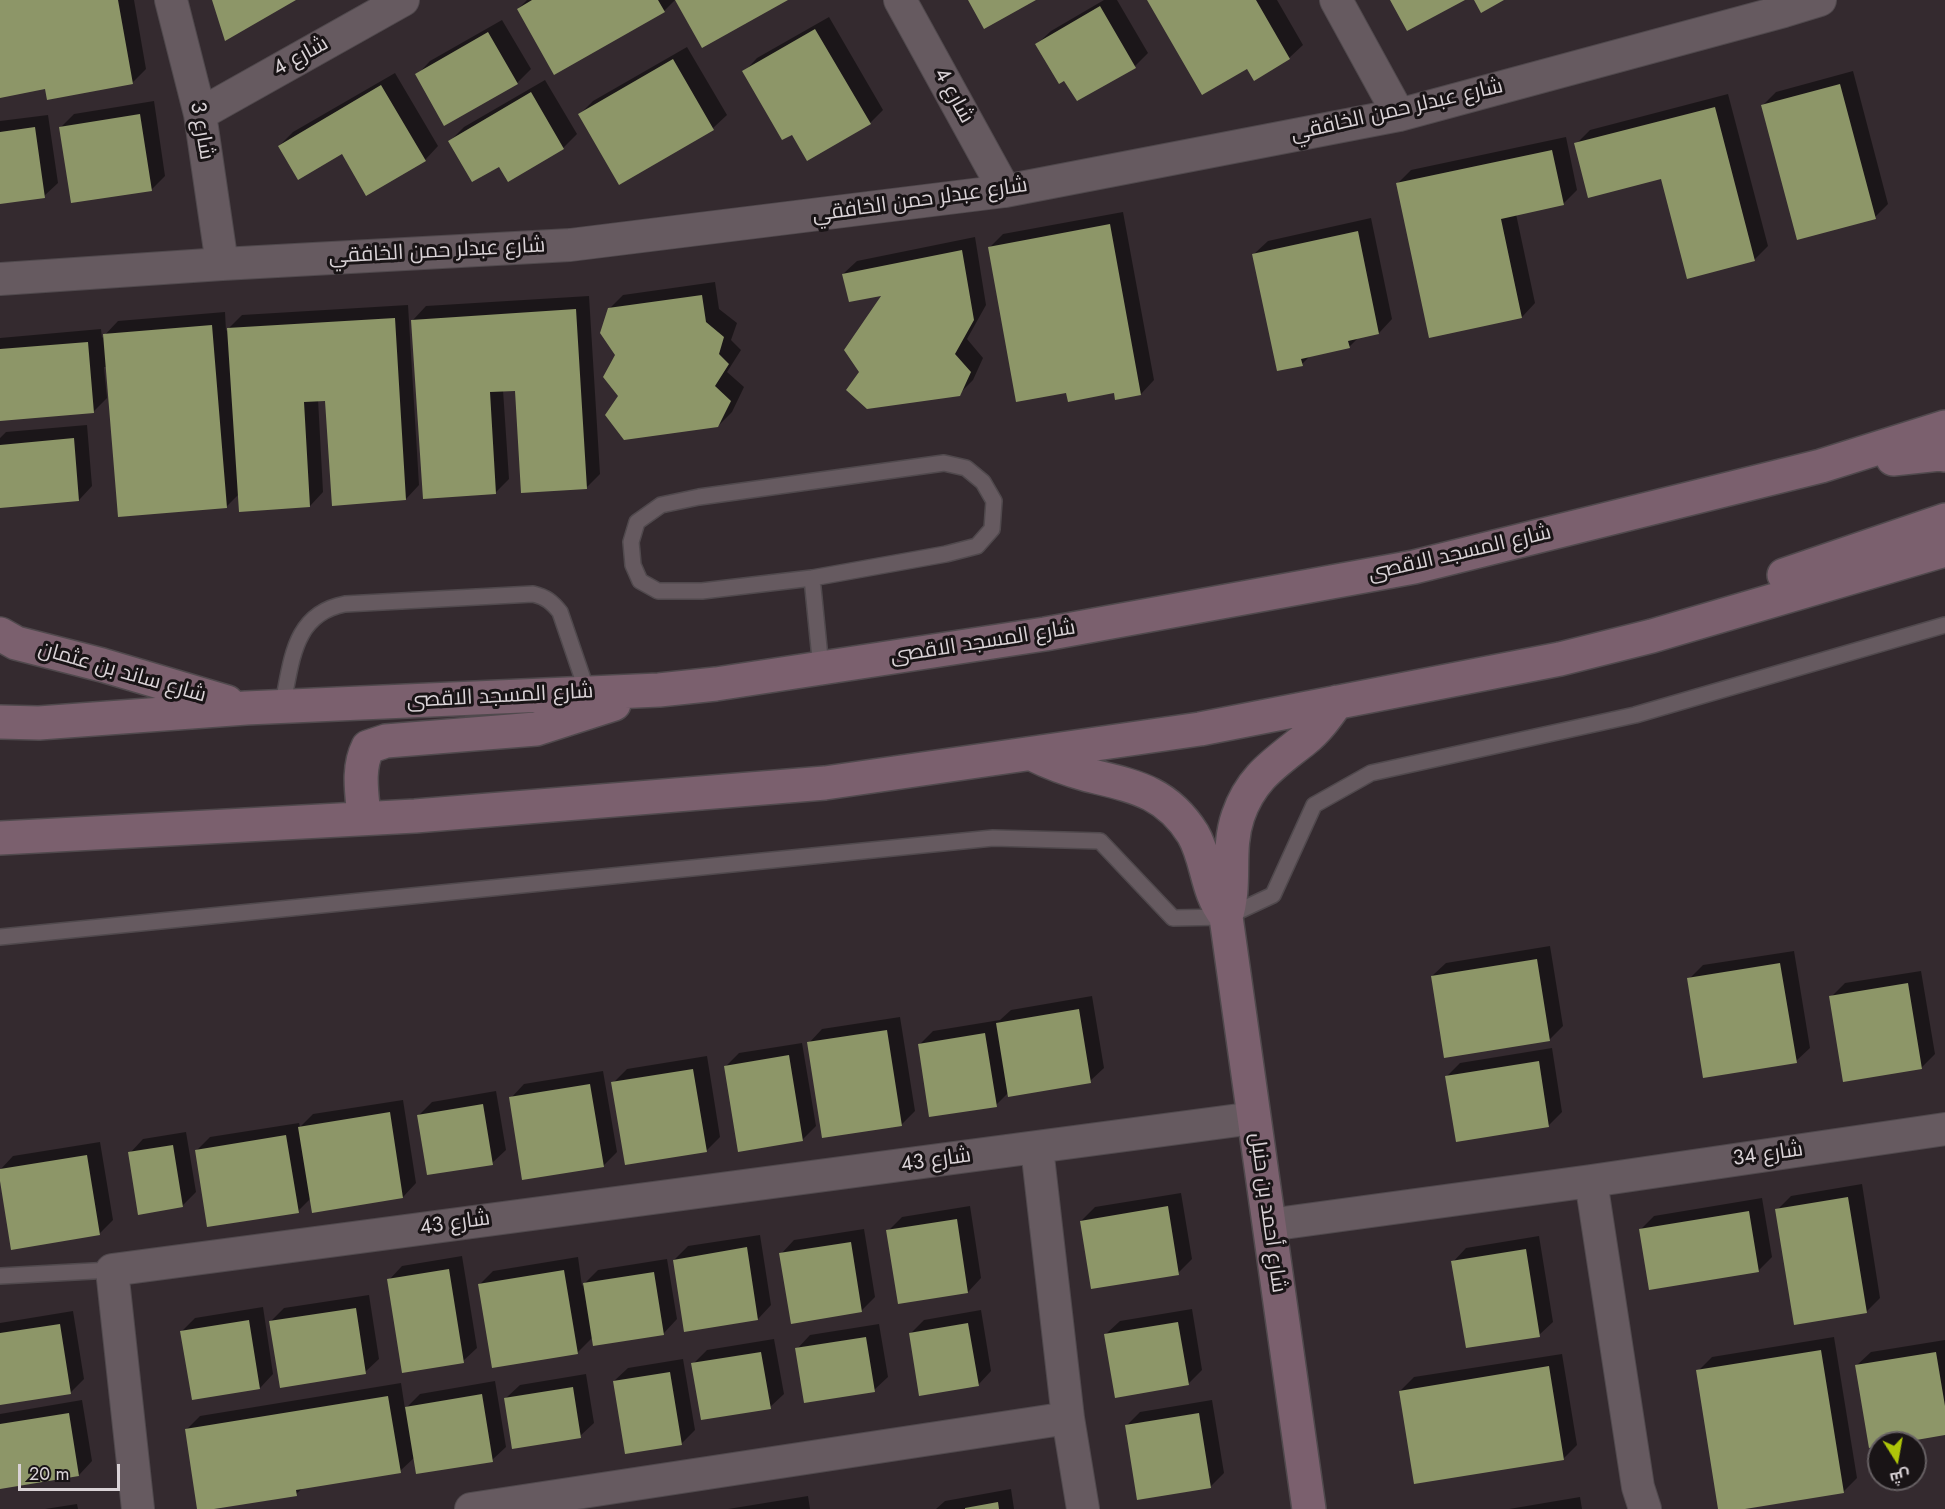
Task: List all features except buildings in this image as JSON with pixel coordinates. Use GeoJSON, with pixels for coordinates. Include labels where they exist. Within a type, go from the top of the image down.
{"type":"FeatureCollection","features":[{"type":"Feature","properties":{"kind":"main road","name":"شارع المسجد الاقصى"},"geometry":{"type":"LineString","coordinates":[[0,723],[39,723],[246,708],[588,694],[716,684],[1045,634],[1414,567],[1821,466],[1945,428]]}},
{"type":"Feature","properties":{"kind":"main road"},"geometry":{"type":"LineString","coordinates":[[1821,466],[1945,455]]}},
{"type":"Feature","properties":{"kind":"main road"},"geometry":{"type":"LineString","coordinates":[[1652,636],[1766,581],[1945,520]]}},
{"type":"Feature","properties":{"kind":"main road"},"geometry":{"type":"LineString","coordinates":[[0,838],[415,816],[825,783],[1200,729],[1560,659],[1652,636],[1945,550]]}},
{"type":"Feature","properties":{"kind":"main road","name":"شارع ساند بن عثمان"},"geometry":{"type":"LineString","coordinates":[[0,634],[16,643],[102,665],[246,708]]}},
{"type":"Feature","properties":{"kind":"main road"},"geometry":{"type":"LineString","coordinates":[[364,817],[360,778],[362,758],[368,747],[386,741],[537,729],[658,690]]}},
{"type":"Feature","properties":{"kind":"main road","name":"شارع أحمد بن حنبل"},"geometry":{"type":"LineString","coordinates":[[1309,1509],[1226,917],[1232,888],[1230,857],[1233,836],[1246,796],[1273,763],[1316,729],[1337,702]]}},
{"type":"Feature","properties":{"kind":"main road","name":"شارع أحمد بن حنبل"},"geometry":{"type":"LineString","coordinates":[[1031,753],[1086,775],[1139,788],[1169,806],[1181,819],[1200,848],[1215,900],[1226,917]]}},
{"type":"Feature","properties":{"kind":"street","name":"شارع 3"},"geometry":{"type":"LineString","coordinates":[[171,0],[200,114],[222,264]]}},
{"type":"Feature","properties":{"kind":"street","name":"شارع 4"},"geometry":{"type":"LineString","coordinates":[[200,114],[403,0]]}},
{"type":"Feature","properties":{"kind":"street","name":"شارع 4"},"geometry":{"type":"LineString","coordinates":[[900,0],[1005,191]]}},
{"type":"Feature","properties":{"kind":"street"},"geometry":{"type":"LineString","coordinates":[[1336,0],[1399,115]]}},
{"type":"Feature","properties":{"kind":"street","name":"شارع عبدلر حمن الخافقي"},"geometry":{"type":"LineString","coordinates":[[0,279],[570,245],[1005,191],[1399,115],[1781,6],[1820,0]]}},
{"type":"Feature","properties":{"kind":"street","name":"شارع 43"},"geometry":{"type":"LineString","coordinates":[[112,1270],[1254,1118]]}},
{"type":"Feature","properties":{"kind":"street","name":"شارع 34"},"geometry":{"type":"LineString","coordinates":[[1269,1225],[1945,1129]]}},
{"type":"Feature","properties":{"kind":"street"},"geometry":{"type":"LineString","coordinates":[[1036,1148],[1068,1418],[1083,1509]]}},
{"type":"Feature","properties":{"kind":"street"},"geometry":{"type":"LineString","coordinates":[[1591,1181],[1638,1486],[1644,1509]]}},
{"type":"Feature","properties":{"kind":"street"},"geometry":{"type":"LineString","coordinates":[[112,1270],[138,1509]]}},
{"type":"Feature","properties":{"kind":"street"},"geometry":{"type":"LineString","coordinates":[[471,1509],[1068,1418]]}},
{"type":"Feature","properties":{"kind":"lane"},"geometry":{"type":"LineString","coordinates":[[944,463],[966,468],[983,482],[994,501],[992,529],[977,546],[946,554],[812,578],[702,591],[658,591],[640,581],[633,564],[631,542],[637,522],[661,505],[699,497],[944,463]]}},
{"type":"Feature","properties":{"kind":"lane"},"geometry":{"type":"LineString","coordinates":[[812,578],[821,668]]}},
{"type":"Feature","properties":{"kind":"lane"},"geometry":{"type":"LineString","coordinates":[[282,707],[300,636],[314,617],[323,610],[345,604],[533,594],[543,596],[560,612],[588,694]]}},
{"type":"Feature","properties":{"kind":"lane"},"geometry":{"type":"LineString","coordinates":[[0,937],[993,838],[1100,841],[1173,918],[1226,917],[1273,895],[1314,805],[1371,773],[1635,715],[1945,625]]}},
{"type":"Feature","properties":{"kind":"lane"},"geometry":{"type":"LineString","coordinates":[[0,1276],[112,1270]]}}]}
